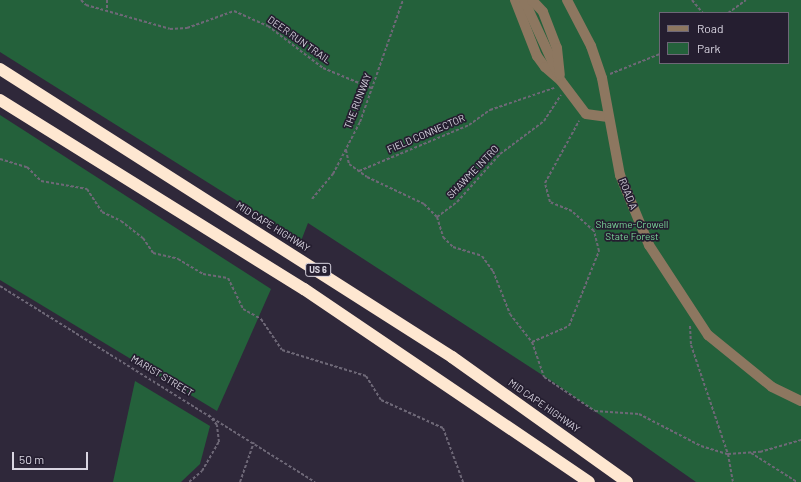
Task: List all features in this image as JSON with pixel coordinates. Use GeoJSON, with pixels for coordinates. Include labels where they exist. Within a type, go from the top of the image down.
{"type":"FeatureCollection","features":[{"type":"Feature","properties":{"kind":"highway","name":"MID CAPE HIGHWAY"},"geometry":{"type":"LineString","coordinates":[[0,69],[452,357],[627,482]]}},
{"type":"Feature","properties":{"kind":"highway","name":"US 6"},"geometry":{"type":"LineString","coordinates":[[0,100],[304,289],[589,482]]}},
{"type":"Feature","properties":{"kind":"lane"},"geometry":{"type":"LineString","coordinates":[[515,0],[537,56],[563,84],[584,112],[608,117]]}},
{"type":"Feature","properties":{"kind":"lane"},"geometry":{"type":"LineString","coordinates":[[524,0],[563,84]]}},
{"type":"Feature","properties":{"kind":"lane"},"geometry":{"type":"LineString","coordinates":[[532,0],[543,12],[557,48],[563,84]]}},
{"type":"Feature","properties":{"kind":"lane","name":"ROAD A"},"geometry":{"type":"LineString","coordinates":[[566,0],[591,46],[602,78],[608,117],[620,175],[649,245],[708,334],[772,387],[801,401]]}},
{"type":"Feature","properties":{"kind":"path","name":"DEER RUN TRAIL"},"geometry":{"type":"LineString","coordinates":[[81,0],[86,5],[107,8],[170,29],[187,28],[234,11],[268,26],[323,68],[371,88]]}},
{"type":"Feature","properties":{"kind":"path"},"geometry":{"type":"LineString","coordinates":[[106,0],[107,8]]}},
{"type":"Feature","properties":{"kind":"path","name":"THE RUNWAY"},"geometry":{"type":"LineString","coordinates":[[312,199],[333,174],[346,150],[371,88],[403,0]]}},
{"type":"Feature","properties":{"kind":"path"},"geometry":{"type":"LineString","coordinates":[[692,0],[702,12]]}},
{"type":"Feature","properties":{"kind":"path"},"geometry":{"type":"LineString","coordinates":[[729,12],[746,0]]}},
{"type":"Feature","properties":{"kind":"path"},"geometry":{"type":"LineString","coordinates":[[602,78],[659,54]]}},
{"type":"Feature","properties":{"kind":"path","name":"FIELD CONNECTOR"},"geometry":{"type":"LineString","coordinates":[[359,171],[469,125],[490,110],[548,88],[563,84]]}},
{"type":"Feature","properties":{"kind":"path","name":"SHAWME INTRO"},"geometry":{"type":"LineString","coordinates":[[437,217],[457,202],[500,154],[544,121],[563,84]]}},
{"type":"Feature","properties":{"kind":"path"},"geometry":{"type":"LineString","coordinates":[[532,342],[569,326],[598,251],[594,232],[572,212],[550,202],[545,183],[584,112]]}},
{"type":"Feature","properties":{"kind":"path"},"geometry":{"type":"LineString","coordinates":[[346,150],[349,164],[359,171],[424,204],[437,217],[443,237],[453,247],[482,256],[493,271],[510,314],[532,342],[544,377],[596,411],[639,414],[701,446],[728,454],[750,453],[801,440]]}},
{"type":"Feature","properties":{"kind":"path"},"geometry":{"type":"LineString","coordinates":[[0,159],[27,167],[41,181],[87,189],[102,212],[126,225],[153,253],[178,259],[203,274],[228,278],[243,309],[261,319],[282,350],[366,376],[381,400],[443,428],[463,482]]}},
{"type":"Feature","properties":{"kind":"path","name":"MARIST STREET"},"geometry":{"type":"LineString","coordinates":[[0,286],[206,412],[315,482]]}},
{"type":"Feature","properties":{"kind":"path"},"geometry":{"type":"LineString","coordinates":[[688,306],[691,345],[728,454],[733,482]]}},
{"type":"Feature","properties":{"kind":"path"},"geometry":{"type":"LineString","coordinates":[[189,482],[202,471],[218,442],[217,425],[206,412]]}},
{"type":"Feature","properties":{"kind":"path"},"geometry":{"type":"LineString","coordinates":[[240,482],[254,442]]}},
{"type":"Feature","properties":{"kind":"path"},"geometry":{"type":"LineString","coordinates":[[750,453],[797,482]]}},
{"type":"Feature","properties":{"kind":"green space","name":"Shawme-Crowell State Forest"},"geometry":{"type":"Polygon","coordinates":[[[0,0],[801,0],[801,482],[696,482],[553,382],[308,223],[301,241],[0,52],[0,0]]]}},
{"type":"Feature","properties":{"kind":"green space"},"geometry":{"type":"Polygon","coordinates":[[[0,115],[271,289],[217,411],[0,280],[0,115]]]}},
{"type":"Feature","properties":{"kind":"green space"},"geometry":{"type":"Polygon","coordinates":[[[135,381],[210,426],[200,464],[181,482],[113,482],[135,381]]]}}]}
